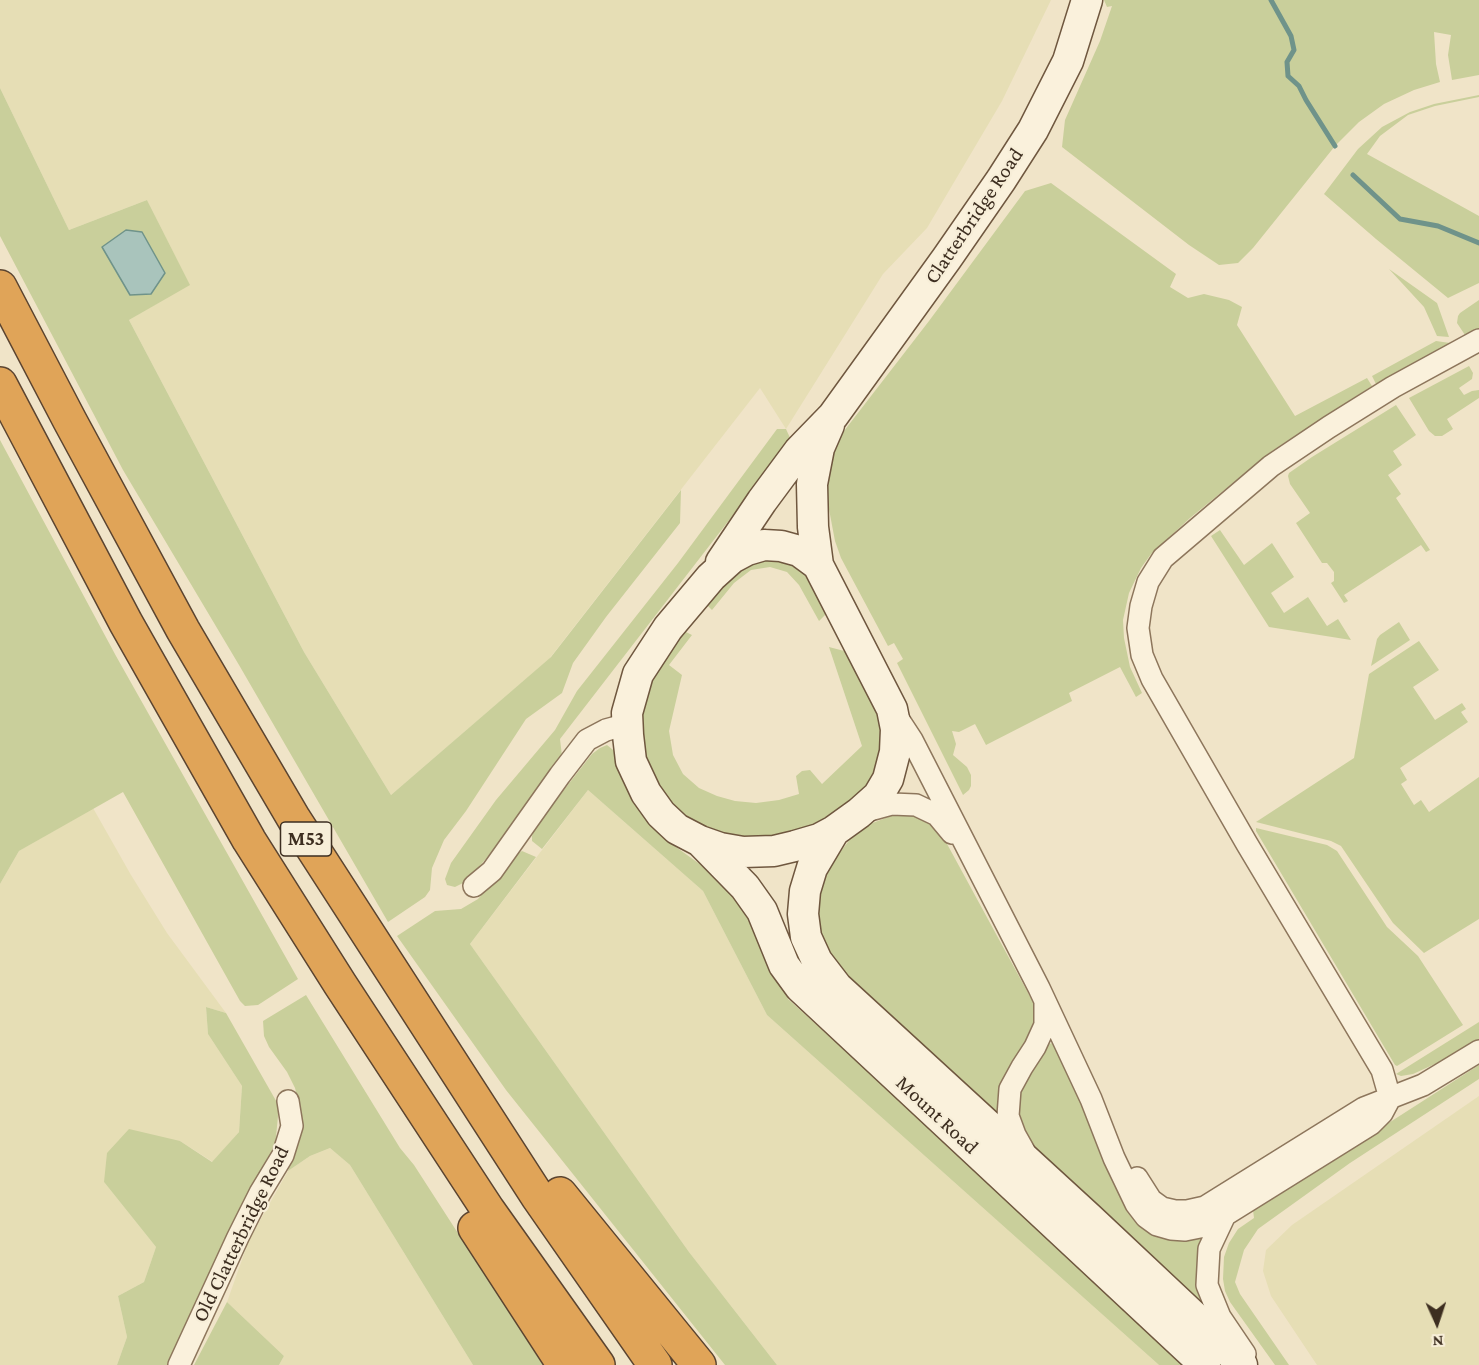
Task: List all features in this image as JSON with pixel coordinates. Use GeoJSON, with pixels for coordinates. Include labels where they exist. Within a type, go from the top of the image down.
{"type":"FeatureCollection","features":[{"type":"Feature","properties":{"kind":"highway","name":"M53"},"geometry":{"type":"LineString","coordinates":[[0,287],[183,630],[294,819],[538,1197],[655,1365]]}},
{"type":"Feature","properties":{"kind":"highway","name":"M53"},"geometry":{"type":"LineString","coordinates":[[0,384],[126,623],[249,840],[339,984],[488,1210],[598,1365]]}},
{"type":"Feature","properties":{"kind":"highway"},"geometry":{"type":"LineString","coordinates":[[339,984],[458,1200],[564,1365]]}},
{"type":"Feature","properties":{"kind":"highway"},"geometry":{"type":"LineString","coordinates":[[431,1034],[699,1365]]}},
{"type":"Feature","properties":{"kind":"main road","name":"Clatterbridge Road"},"geometry":{"type":"LineString","coordinates":[[711,577],[762,501],[799,451],[833,416],[1001,180],[1032,130],[1068,61],[1087,0]]}},
{"type":"Feature","properties":{"kind":"main road","name":"Clatterbridge Road"},"geometry":{"type":"LineString","coordinates":[[818,565],[813,527],[812,484],[819,448],[833,416]]}},
{"type":"Feature","properties":{"kind":"main road"},"geometry":{"type":"LineString","coordinates":[[764,545],[781,546],[799,551],[818,565],[892,709],[896,729],[896,752],[888,779],[878,796],[859,813],[834,831],[819,838],[774,851],[743,852],[720,848],[700,841],[677,828],[661,814],[646,793],[632,761],[627,713],[638,674],[668,628],[711,577],[732,558],[747,550],[764,545]]}},
{"type":"Feature","properties":{"kind":"main road","name":"Mount Road"},"geometry":{"type":"LineString","coordinates":[[834,831],[812,867],[805,891],[803,914],[806,937],[817,961],[837,987],[1204,1326],[1242,1365]]}},
{"type":"Feature","properties":{"kind":"main road","name":"Mount Road"},"geometry":{"type":"LineString","coordinates":[[700,841],[745,887],[762,911],[784,964],[800,987],[1205,1365]]}},
{"type":"Feature","properties":{"kind":"street"},"geometry":{"type":"LineString","coordinates":[[892,709],[912,740],[1045,1000],[1092,1100],[1136,1204],[1146,1217],[1156,1225],[1171,1230],[1200,1227],[1225,1215],[1371,1124],[1382,1113],[1390,1098],[1382,1070],[1238,829],[1152,679],[1142,655],[1138,628],[1141,606],[1148,582],[1163,558],[1271,466],[1393,387],[1479,340]]}},
{"type":"Feature","properties":{"kind":"street"},"geometry":{"type":"LineString","coordinates":[[474,886],[492,871],[587,740],[606,730],[628,724]]}},
{"type":"Feature","properties":{"kind":"street"},"geometry":{"type":"LineString","coordinates":[[859,813],[892,804],[916,805],[937,815],[969,855]]}},
{"type":"Feature","properties":{"kind":"street"},"geometry":{"type":"LineString","coordinates":[[1034,1168],[1015,1135],[1008,1116],[1010,1089],[1046,1025],[1045,1000]]}},
{"type":"Feature","properties":{"kind":"street"},"geometry":{"type":"LineString","coordinates":[[1092,1100],[1151,1200],[1162,1208],[1187,1211],[1205,1207],[1364,1108],[1423,1085],[1479,1052]]}},
{"type":"Feature","properties":{"kind":"street","name":"Old Clatterbridge Road"},"geometry":{"type":"LineString","coordinates":[[179,1365],[238,1237],[283,1155],[292,1126],[288,1101]]}},
{"type":"Feature","properties":{"kind":"street"},"geometry":{"type":"LineString","coordinates":[[1225,1215],[1209,1249],[1207,1285],[1220,1317],[1252,1365]]}},
{"type":"Feature","properties":{"kind":"shaded area"},"geometry":{"type":"Polygon","coordinates":[[[0,0],[1051,0],[1002,101],[927,228],[883,274],[786,429],[760,388],[549,659],[391,795],[304,652],[129,320],[189,284],[147,200],[69,230],[0,88],[0,0]]]}},
{"type":"Feature","properties":{"kind":"shaded area"},"geometry":{"type":"Polygon","coordinates":[[[588,790],[703,891],[767,1015],[1159,1365],[777,1365],[689,1252],[470,944],[588,790]]]}},
{"type":"Feature","properties":{"kind":"shaded area"},"geometry":{"type":"Polygon","coordinates":[[[93,808],[167,933],[226,1013],[206,1007],[208,1034],[242,1086],[239,1132],[213,1162],[180,1141],[104,1182],[156,1247],[144,1282],[118,1296],[127,1337],[117,1365],[0,1365],[0,884],[19,851],[93,808]]]}},
{"type":"Feature","properties":{"kind":"shaded area"},"geometry":{"type":"Polygon","coordinates":[[[1479,1096],[1479,1365],[1317,1365],[1271,1296],[1263,1271],[1266,1250],[1292,1225],[1479,1096]]]}},
{"type":"Feature","properties":{"kind":"shaded area"},"geometry":{"type":"Polygon","coordinates":[[[330,1148],[350,1165],[473,1365],[279,1365],[284,1356],[227,1302],[249,1240],[288,1171],[310,1156],[330,1148]]]}},
{"type":"Feature","properties":{"kind":"green space"},"geometry":{"type":"Polygon","coordinates":[[[1104,0],[1479,0],[1479,75],[1452,80],[1448,55],[1451,35],[1434,32],[1436,64],[1440,82],[1414,90],[1384,104],[1359,122],[1335,146],[1253,248],[1238,263],[1219,265],[1189,245],[1062,147],[1065,120],[1100,41],[1112,6],[1107,7],[1104,0]]]}},
{"type":"Feature","properties":{"kind":"green space"},"geometry":{"type":"Polygon","coordinates":[[[0,88],[69,230],[147,200],[190,285],[129,320],[304,652],[391,795],[551,657],[681,490],[680,523],[573,663],[562,693],[526,719],[466,811],[444,840],[432,868],[430,890],[425,897],[388,922],[123,470],[0,236],[0,88]]]}},
{"type":"Feature","properties":{"kind":"green space"},"geometry":{"type":"Polygon","coordinates":[[[1479,95],[1479,97],[1435,106],[1408,115],[1380,136],[1367,154],[1479,216],[1479,283],[1448,298],[1324,194],[1358,149],[1382,127],[1410,112],[1434,104],[1479,95]]]}},
{"type":"Feature","properties":{"kind":"green space"},"geometry":{"type":"Polygon","coordinates":[[[1051,183],[1176,274],[1170,287],[1188,298],[1204,294],[1229,300],[1242,307],[1237,325],[1295,416],[1367,378],[1372,386],[1272,451],[1190,518],[1151,554],[1141,568],[1129,593],[1123,620],[1130,667],[1142,693],[1136,697],[1120,667],[1069,693],[1072,701],[986,745],[975,724],[959,732],[952,731],[956,744],[953,755],[967,767],[971,775],[971,786],[963,795],[897,663],[903,659],[894,643],[888,646],[841,558],[835,541],[828,504],[830,466],[835,448],[844,431],[1025,191],[1051,183]]]}},
{"type":"Feature","properties":{"kind":"green space"},"geometry":{"type":"Polygon","coordinates":[[[1389,269],[1437,303],[1449,337],[1437,336],[1424,307],[1389,269]]]}},
{"type":"Feature","properties":{"kind":"green space"},"geometry":{"type":"Polygon","coordinates":[[[1479,300],[1479,330],[1468,336],[1465,335],[1457,323],[1458,316],[1479,300]]]}},
{"type":"Feature","properties":{"kind":"green space"},"geometry":{"type":"Polygon","coordinates":[[[1436,341],[1450,343],[1446,350],[1376,384],[1372,376],[1436,341]]]}},
{"type":"Feature","properties":{"kind":"green space"},"geometry":{"type":"Polygon","coordinates":[[[1469,366],[1473,373],[1472,379],[1459,388],[1464,395],[1479,390],[1479,398],[1447,419],[1453,429],[1442,436],[1435,436],[1429,431],[1409,398],[1469,366]]]}},
{"type":"Feature","properties":{"kind":"green space"},"geometry":{"type":"Polygon","coordinates":[[[1396,405],[1416,435],[1393,451],[1402,465],[1388,475],[1401,494],[1396,498],[1430,550],[1426,552],[1421,545],[1344,595],[1348,601],[1344,603],[1331,583],[1334,581],[1334,572],[1327,563],[1322,563],[1296,523],[1310,513],[1290,484],[1288,476],[1312,457],[1396,405]]]}},
{"type":"Feature","properties":{"kind":"green space"},"geometry":{"type":"Polygon","coordinates":[[[777,429],[786,429],[791,440],[560,739],[562,756],[489,855],[467,881],[455,887],[447,885],[445,879],[451,863],[496,800],[555,730],[577,691],[678,563],[777,429]]]}},
{"type":"Feature","properties":{"kind":"green space"},"geometry":{"type":"Polygon","coordinates":[[[0,440],[116,656],[298,979],[258,1005],[245,1006],[240,1001],[123,792],[19,851],[0,884],[0,440]]]}},
{"type":"Feature","properties":{"kind":"green space"},"geometry":{"type":"Polygon","coordinates":[[[1220,530],[1244,565],[1272,543],[1294,577],[1271,593],[1284,613],[1308,597],[1327,626],[1338,619],[1351,640],[1269,627],[1211,536],[1220,530]]]}},
{"type":"Feature","properties":{"kind":"green space"},"geometry":{"type":"Polygon","coordinates":[[[775,553],[805,571],[825,608],[825,615],[819,621],[799,585],[787,572],[770,567],[751,570],[734,583],[712,610],[705,603],[735,564],[775,553]]]}},
{"type":"Feature","properties":{"kind":"green space"},"geometry":{"type":"Polygon","coordinates":[[[1399,622],[1410,640],[1371,666],[1377,639],[1399,622]]]}},
{"type":"Feature","properties":{"kind":"green space"},"geometry":{"type":"Polygon","coordinates":[[[682,630],[692,635],[669,665],[682,675],[669,731],[673,755],[683,774],[699,788],[735,801],[756,803],[779,800],[799,794],[796,776],[802,771],[810,770],[822,784],[862,746],[829,647],[848,652],[883,718],[887,741],[872,785],[826,820],[788,837],[736,841],[695,825],[660,792],[647,769],[639,722],[651,674],[682,630]]]}},
{"type":"Feature","properties":{"kind":"green space"},"geometry":{"type":"Polygon","coordinates":[[[1419,641],[1439,670],[1413,687],[1435,720],[1462,703],[1466,709],[1461,712],[1468,722],[1400,768],[1407,780],[1401,784],[1414,805],[1421,800],[1429,812],[1479,777],[1479,919],[1424,953],[1393,923],[1341,846],[1331,841],[1256,822],[1354,758],[1369,674],[1419,641]]]}},
{"type":"Feature","properties":{"kind":"green space"},"geometry":{"type":"Polygon","coordinates":[[[607,745],[618,754],[643,813],[669,842],[733,888],[771,960],[788,999],[1186,1365],[1159,1365],[767,1015],[703,891],[588,790],[542,849],[532,841],[535,827],[592,754],[607,745]]]}},
{"type":"Feature","properties":{"kind":"green space"},"geometry":{"type":"Polygon","coordinates":[[[904,811],[920,815],[940,831],[1033,1002],[1033,1023],[1024,1044],[1009,1067],[999,1094],[999,1121],[837,970],[823,942],[816,917],[819,893],[830,865],[851,838],[870,824],[904,811]]]}},
{"type":"Feature","properties":{"kind":"green space"},"geometry":{"type":"Polygon","coordinates":[[[1256,828],[1327,845],[1337,851],[1387,927],[1418,956],[1463,1025],[1397,1066],[1395,1065],[1256,828]]]}},
{"type":"Feature","properties":{"kind":"green space"},"geometry":{"type":"Polygon","coordinates":[[[522,851],[536,857],[470,944],[689,1252],[777,1365],[725,1365],[506,1090],[397,936],[435,911],[461,909],[478,899],[522,851]]]}},
{"type":"Feature","properties":{"kind":"green space"},"geometry":{"type":"Polygon","coordinates":[[[306,995],[400,1148],[414,1165],[543,1365],[473,1365],[350,1165],[330,1148],[310,1156],[288,1171],[298,1136],[299,1104],[295,1088],[287,1072],[264,1036],[263,1021],[306,995]]]}},
{"type":"Feature","properties":{"kind":"green space"},"geometry":{"type":"Polygon","coordinates":[[[206,1007],[226,1013],[279,1106],[275,1147],[173,1365],[117,1365],[127,1337],[118,1296],[144,1282],[156,1247],[104,1182],[107,1153],[129,1129],[180,1141],[212,1162],[239,1132],[242,1086],[208,1034],[206,1007]]]}},
{"type":"Feature","properties":{"kind":"green space"},"geometry":{"type":"Polygon","coordinates":[[[1479,1022],[1479,1040],[1413,1074],[1401,1076],[1396,1074],[1479,1022]]]}},
{"type":"Feature","properties":{"kind":"green space"},"geometry":{"type":"Polygon","coordinates":[[[1052,1043],[1080,1094],[1109,1167],[1204,1237],[1219,1328],[1067,1184],[1029,1139],[1021,1125],[1016,1103],[1018,1087],[1047,1045],[1052,1043]]]}},
{"type":"Feature","properties":{"kind":"green space"},"geometry":{"type":"Polygon","coordinates":[[[1479,1065],[1479,1079],[1350,1163],[1258,1229],[1244,1250],[1235,1282],[1240,1294],[1289,1365],[1275,1365],[1230,1302],[1225,1291],[1224,1257],[1238,1229],[1254,1218],[1253,1210],[1479,1065]]]}},
{"type":"Feature","properties":{"kind":"green space"},"geometry":{"type":"Polygon","coordinates":[[[227,1302],[284,1356],[279,1365],[194,1365],[227,1302]]]}},
{"type":"Feature","properties":{"kind":"water"},"geometry":{"type":"Polygon","coordinates":[[[126,230],[142,232],[165,273],[151,294],[130,295],[102,247],[126,230]]]}},
{"type":"Feature","properties":{"kind":"waterway"},"geometry":{"type":"LineString","coordinates":[[1271,0],[1291,36],[1294,50],[1287,62],[1288,76],[1299,86],[1335,146]]}},
{"type":"Feature","properties":{"kind":"waterway"},"geometry":{"type":"LineString","coordinates":[[1353,175],[1400,219],[1438,226],[1479,243]]}}]}
